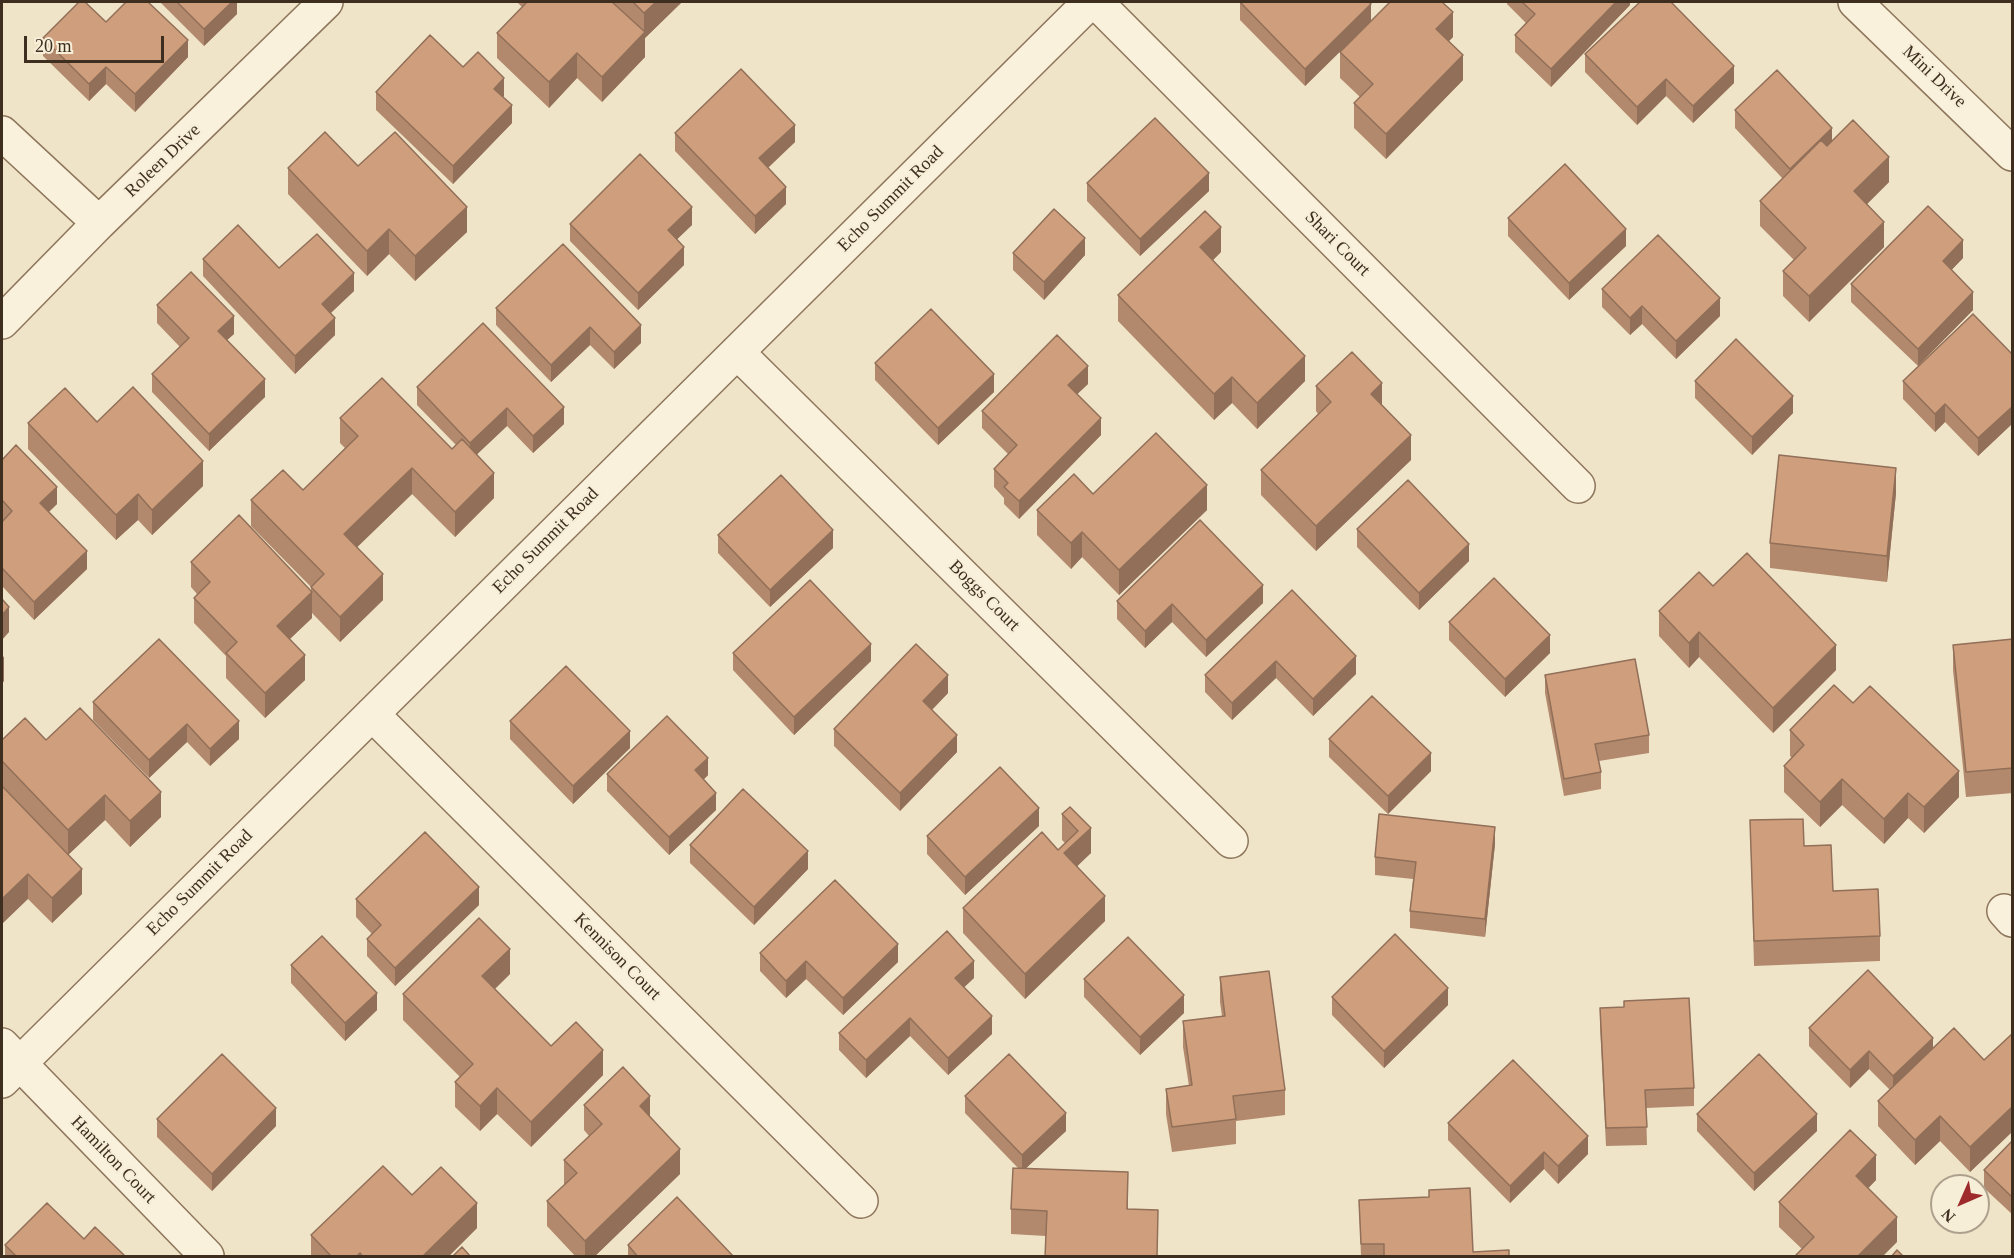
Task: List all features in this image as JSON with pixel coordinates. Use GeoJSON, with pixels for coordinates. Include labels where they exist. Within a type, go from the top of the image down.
{"type":"FeatureCollection","features":[{"type":"Feature","properties":{"kind":"street","name":"Roleen Drive"},"geometry":{"type":"LineString","coordinates":[[2,322],[326,2]]}},
{"type":"Feature","properties":{"kind":"street","name":"Echo Summit Road"},"geometry":{"type":"LineString","coordinates":[[7,1063],[372,714],[1090,2]]}},
{"type":"Feature","properties":{"kind":"street","name":"Shari Court"},"geometry":{"type":"LineString","coordinates":[[1096,2],[1578,486]]}},
{"type":"Feature","properties":{"kind":"street","name":"Mini Drive"},"geometry":{"type":"LineString","coordinates":[[1855,2],[2013,154]]}},
{"type":"Feature","properties":{"kind":"street"},"geometry":{"type":"LineString","coordinates":[[2,133],[99,224]]}},
{"type":"Feature","properties":{"kind":"street","name":"Boggs Court"},"geometry":{"type":"LineString","coordinates":[[737,352],[1231,841]]}},
{"type":"Feature","properties":{"kind":"street","name":"Kennison Court"},"geometry":{"type":"LineString","coordinates":[[372,714],[861,1201]]}},
{"type":"Feature","properties":{"kind":"street","name":"Hamilton Court"},"geometry":{"type":"LineString","coordinates":[[7,1063],[207,1257]]}},
{"type":"Feature","properties":{"kind":"building"},"geometry":{"type":"Polygon","coordinates":[[[79,2],[85,2],[106,22],[126,2],[148,2],[188,40],[135,94],[106,67],[89,84],[43,38],[79,2]]]}},
{"type":"Feature","properties":{"kind":"building"},"geometry":{"type":"Polygon","coordinates":[[[177,2],[232,2],[204,29],[177,2]]]}},
{"type":"Feature","properties":{"kind":"building"},"geometry":{"type":"Polygon","coordinates":[[[527,2],[612,2],[645,32],[602,77],[577,53],[549,82],[497,33],[527,2]]]}},
{"type":"Feature","properties":{"kind":"building"},"geometry":{"type":"Polygon","coordinates":[[[633,2],[656,2],[644,13],[633,2]]]}},
{"type":"Feature","properties":{"kind":"building"},"geometry":{"type":"Polygon","coordinates":[[[1240,2],[1369,2],[1371,4],[1305,69],[1240,2]]]}},
{"type":"Feature","properties":{"kind":"building"},"geometry":{"type":"Polygon","coordinates":[[[1390,2],[1442,2],[1453,12],[1436,29],[1463,55],[1386,134],[1354,103],[1373,84],[1340,52],[1390,2]]]}},
{"type":"Feature","properties":{"kind":"building"},"geometry":{"type":"Polygon","coordinates":[[[1522,2],[1616,2],[1551,69],[1515,35],[1535,14],[1522,2]]]}},
{"type":"Feature","properties":{"kind":"building"},"geometry":{"type":"Polygon","coordinates":[[[1640,2],[1671,2],[1734,66],[1693,106],[1666,79],[1637,107],[1585,54],[1640,2]]]}},
{"type":"Feature","properties":{"kind":"building"},"geometry":{"type":"Polygon","coordinates":[[[430,35],[463,67],[478,52],[504,78],[494,89],[512,105],[453,166],[376,92],[430,35]]]}},
{"type":"Feature","properties":{"kind":"building"},"geometry":{"type":"Polygon","coordinates":[[[741,69],[795,125],[759,158],[786,187],[755,216],[675,133],[741,69]]]}},
{"type":"Feature","properties":{"kind":"building"},"geometry":{"type":"Polygon","coordinates":[[[1777,70],[1832,128],[1790,169],[1735,110],[1777,70]]]}},
{"type":"Feature","properties":{"kind":"building"},"geometry":{"type":"Polygon","coordinates":[[[1155,118],[1209,173],[1140,239],[1087,183],[1155,118]]]}},
{"type":"Feature","properties":{"kind":"building"},"geometry":{"type":"Polygon","coordinates":[[[1853,120],[1889,157],[1854,191],[1884,222],[1809,296],[1783,271],[1806,248],[1760,201],[1821,140],[1827,146],[1853,120]]]}},
{"type":"Feature","properties":{"kind":"building"},"geometry":{"type":"Polygon","coordinates":[[[325,132],[358,166],[395,132],[467,207],[415,256],[389,229],[367,251],[288,168],[325,132]]]}},
{"type":"Feature","properties":{"kind":"building"},"geometry":{"type":"Polygon","coordinates":[[[640,154],[692,207],[668,230],[684,247],[638,293],[570,224],[640,154]]]}},
{"type":"Feature","properties":{"kind":"building"},"geometry":{"type":"Polygon","coordinates":[[[1565,164],[1626,229],[1569,283],[1508,218],[1565,164]]]}},
{"type":"Feature","properties":{"kind":"building"},"geometry":{"type":"Polygon","coordinates":[[[1928,206],[1963,240],[1943,261],[1973,292],[1918,349],[1851,284],[1928,206]]]}},
{"type":"Feature","properties":{"kind":"building"},"geometry":{"type":"Polygon","coordinates":[[[1054,209],[1085,238],[1044,282],[1013,253],[1054,209]]]}},
{"type":"Feature","properties":{"kind":"building"},"geometry":{"type":"Polygon","coordinates":[[[1205,211],[1221,227],[1200,247],[1305,356],[1257,403],[1232,377],[1214,394],[1118,295],[1205,211]]]}},
{"type":"Feature","properties":{"kind":"building"},"geometry":{"type":"Polygon","coordinates":[[[238,225],[279,268],[317,234],[354,273],[322,304],[335,318],[295,356],[203,259],[238,225]]]}},
{"type":"Feature","properties":{"kind":"building"},"geometry":{"type":"Polygon","coordinates":[[[1658,235],[1720,298],[1676,341],[1642,306],[1630,318],[1602,289],[1658,235]]]}},
{"type":"Feature","properties":{"kind":"building"},"geometry":{"type":"Polygon","coordinates":[[[563,244],[641,325],[614,352],[590,327],[551,365],[496,308],[563,244]]]}},
{"type":"Feature","properties":{"kind":"building"},"geometry":{"type":"Polygon","coordinates":[[[191,272],[234,316],[218,331],[265,379],[209,434],[152,374],[189,338],[157,305],[191,272]]]}},
{"type":"Feature","properties":{"kind":"building"},"geometry":{"type":"Polygon","coordinates":[[[931,309],[994,374],[938,428],[875,363],[931,309]]]}},
{"type":"Feature","properties":{"kind":"building"},"geometry":{"type":"Polygon","coordinates":[[[1973,314],[2013,355],[2013,406],[1978,438],[1945,404],[1935,414],[1903,381],[1973,314]]]}},
{"type":"Feature","properties":{"kind":"building"},"geometry":{"type":"Polygon","coordinates":[[[483,323],[564,407],[533,436],[507,408],[470,443],[417,387],[483,323]]]}},
{"type":"Feature","properties":{"kind":"building"},"geometry":{"type":"Polygon","coordinates":[[[1057,335],[1088,366],[1068,385],[1101,418],[1019,501],[1004,487],[1008,483],[994,469],[1017,445],[982,411],[1057,335]]]}},
{"type":"Feature","properties":{"kind":"building"},"geometry":{"type":"Polygon","coordinates":[[[1736,339],[1793,396],[1752,437],[1695,381],[1736,339]]]}},
{"type":"Feature","properties":{"kind":"building"},"geometry":{"type":"Polygon","coordinates":[[[1352,352],[1382,383],[1371,394],[1411,435],[1316,526],[1261,470],[1331,402],[1316,386],[1352,352]]]}},
{"type":"Feature","properties":{"kind":"building"},"geometry":{"type":"Polygon","coordinates":[[[382,378],[452,449],[462,439],[494,473],[455,512],[412,468],[344,534],[383,574],[340,617],[311,587],[324,574],[251,500],[283,470],[303,490],[358,436],[340,418],[382,378]]]}},
{"type":"Feature","properties":{"kind":"building"},"geometry":{"type":"Polygon","coordinates":[[[133,387],[203,461],[152,510],[138,494],[116,515],[28,423],[65,388],[97,422],[133,387]]]}},
{"type":"Feature","properties":{"kind":"building"},"geometry":{"type":"Polygon","coordinates":[[[1156,433],[1207,485],[1119,570],[1082,532],[1071,543],[1037,510],[1074,474],[1093,494],[1156,433]]]}},
{"type":"Feature","properties":{"kind":"building"},"geometry":{"type":"Polygon","coordinates":[[[16,445],[57,487],[40,503],[87,551],[34,602],[2,568],[2,522],[12,511],[2,500],[2,460],[16,445]]]}},
{"type":"Feature","properties":{"kind":"building"},"geometry":{"type":"Polygon","coordinates":[[[1779,455],[1896,468],[1887,556],[1770,543],[1779,455]]]}},
{"type":"Feature","properties":{"kind":"building"},"geometry":{"type":"Polygon","coordinates":[[[781,475],[833,530],[770,590],[718,535],[781,475]]]}},
{"type":"Feature","properties":{"kind":"building"},"geometry":{"type":"Polygon","coordinates":[[[1408,480],[1469,544],[1419,593],[1357,529],[1408,480]]]}},
{"type":"Feature","properties":{"kind":"building"},"geometry":{"type":"Polygon","coordinates":[[[239,515],[312,592],[277,626],[305,655],[265,693],[226,653],[237,642],[194,598],[210,582],[191,562],[239,515]]]}},
{"type":"Feature","properties":{"kind":"building"},"geometry":{"type":"Polygon","coordinates":[[[1200,520],[1263,585],[1206,640],[1172,604],[1145,631],[1117,601],[1200,520]]]}},
{"type":"Feature","properties":{"kind":"building"},"geometry":{"type":"Polygon","coordinates":[[[1747,553],[1836,645],[1773,708],[1699,632],[1689,643],[1659,611],[1699,572],[1713,586],[1747,553]]]}},
{"type":"Feature","properties":{"kind":"building"},"geometry":{"type":"Polygon","coordinates":[[[1494,578],[1550,635],[1505,679],[1449,622],[1494,578]]]}},
{"type":"Feature","properties":{"kind":"building"},"geometry":{"type":"Polygon","coordinates":[[[810,580],[871,644],[794,717],[733,653],[810,580]]]}},
{"type":"Feature","properties":{"kind":"building"},"geometry":{"type":"Polygon","coordinates":[[[1292,590],[1356,656],[1313,699],[1276,661],[1232,703],[1205,675],[1292,590]]]}},
{"type":"Feature","properties":{"kind":"building"},"geometry":{"type":"Polygon","coordinates":[[[2,599],[9,607],[2,615],[2,599]]]}},
{"type":"Feature","properties":{"kind":"building"},"geometry":{"type":"Polygon","coordinates":[[[159,639],[239,721],[210,749],[187,724],[149,760],[93,702],[159,639]]]}},
{"type":"Feature","properties":{"kind":"building"},"geometry":{"type":"Polygon","coordinates":[[[2013,639],[2013,768],[1966,772],[1953,645],[2013,639]]]}},
{"type":"Feature","properties":{"kind":"building"},"geometry":{"type":"Polygon","coordinates":[[[916,644],[948,675],[923,701],[957,735],[900,793],[834,729],[916,644]]]}},
{"type":"Feature","properties":{"kind":"building"},"geometry":{"type":"Polygon","coordinates":[[[1635,659],[1649,735],[1595,744],[1601,772],[1564,779],[1545,675],[1635,659]]]}},
{"type":"Feature","properties":{"kind":"building"},"geometry":{"type":"Polygon","coordinates":[[[566,666],[630,731],[573,786],[510,721],[566,666]]]}},
{"type":"Feature","properties":{"kind":"building"},"geometry":{"type":"Polygon","coordinates":[[[1834,685],[1853,703],[1870,686],[1959,771],[1924,807],[1908,793],[1884,819],[1842,779],[1820,802],[1784,766],[1804,745],[1790,730],[1834,685]]]}},
{"type":"Feature","properties":{"kind":"building"},"geometry":{"type":"Polygon","coordinates":[[[1372,696],[1431,753],[1388,796],[1329,739],[1372,696]]]}},
{"type":"Feature","properties":{"kind":"building"},"geometry":{"type":"Polygon","coordinates":[[[80,708],[161,792],[130,821],[105,795],[68,830],[2,761],[2,740],[25,718],[46,740],[80,708]]]}},
{"type":"Feature","properties":{"kind":"building"},"geometry":{"type":"Polygon","coordinates":[[[667,716],[708,758],[695,770],[716,793],[669,837],[607,774],[667,716]]]}},
{"type":"Feature","properties":{"kind":"building"},"geometry":{"type":"Polygon","coordinates":[[[1000,767],[1039,808],[965,877],[927,836],[1000,767]]]}},
{"type":"Feature","properties":{"kind":"building"},"geometry":{"type":"Polygon","coordinates":[[[3,787],[82,869],[52,898],[28,874],[2,899],[3,787]]]}},
{"type":"Feature","properties":{"kind":"building"},"geometry":{"type":"Polygon","coordinates":[[[743,789],[808,851],[754,907],[690,845],[743,789]]]}},
{"type":"Feature","properties":{"kind":"building"},"geometry":{"type":"Polygon","coordinates":[[[1070,807],[1091,828],[1064,853],[1105,896],[1025,974],[963,908],[1042,832],[1058,850],[1078,831],[1062,814],[1070,807]]]}},
{"type":"Feature","properties":{"kind":"building"},"geometry":{"type":"Polygon","coordinates":[[[1379,814],[1495,827],[1485,919],[1410,911],[1416,862],[1375,857],[1379,814]]]}},
{"type":"Feature","properties":{"kind":"building"},"geometry":{"type":"Polygon","coordinates":[[[1803,819],[1804,846],[1831,845],[1833,891],[1878,889],[1880,936],[1754,941],[1750,820],[1803,819]]]}},
{"type":"Feature","properties":{"kind":"building"},"geometry":{"type":"Polygon","coordinates":[[[425,832],[479,887],[395,968],[367,939],[381,925],[356,899],[425,832]]]}},
{"type":"Feature","properties":{"kind":"building"},"geometry":{"type":"Polygon","coordinates":[[[835,880],[898,944],[843,998],[806,961],[786,981],[760,953],[835,880]]]}},
{"type":"Feature","properties":{"kind":"building"},"geometry":{"type":"Polygon","coordinates":[[[479,918],[510,949],[482,976],[551,1046],[576,1022],[603,1050],[531,1122],[497,1088],[480,1106],[455,1082],[473,1064],[403,994],[479,918]]]}},
{"type":"Feature","properties":{"kind":"building"},"geometry":{"type":"Polygon","coordinates":[[[947,931],[974,961],[955,978],[992,1016],[948,1058],[910,1018],[866,1060],[839,1033],[947,931]]]}},
{"type":"Feature","properties":{"kind":"building"},"geometry":{"type":"Polygon","coordinates":[[[1395,934],[1448,988],[1384,1051],[1332,997],[1395,934]]]}},
{"type":"Feature","properties":{"kind":"building"},"geometry":{"type":"Polygon","coordinates":[[[322,936],[377,993],[345,1023],[291,965],[322,936]]]}},
{"type":"Feature","properties":{"kind":"building"},"geometry":{"type":"Polygon","coordinates":[[[1128,937],[1184,995],[1140,1037],[1084,979],[1128,937]]]}},
{"type":"Feature","properties":{"kind":"building"},"geometry":{"type":"Polygon","coordinates":[[[1868,970],[1933,1038],[1893,1076],[1869,1051],[1850,1070],[1809,1028],[1868,970]]]}},
{"type":"Feature","properties":{"kind":"building"},"geometry":{"type":"Polygon","coordinates":[[[1269,971],[1285,1090],[1233,1096],[1236,1119],[1172,1127],[1166,1089],[1192,1085],[1183,1021],[1225,1016],[1220,977],[1269,971]]]}},
{"type":"Feature","properties":{"kind":"building"},"geometry":{"type":"Polygon","coordinates":[[[1689,998],[1694,1088],[1645,1090],[1647,1127],[1606,1128],[1600,1008],[1624,1007],[1624,1001],[1689,998]]]}},
{"type":"Feature","properties":{"kind":"building"},"geometry":{"type":"Polygon","coordinates":[[[1954,1028],[1984,1060],[2013,1033],[2013,1106],[1970,1147],[1940,1116],[1915,1140],[1878,1101],[1954,1028]]]}},
{"type":"Feature","properties":{"kind":"building"},"geometry":{"type":"Polygon","coordinates":[[[222,1054],[276,1108],[212,1174],[157,1119],[222,1054]]]}},
{"type":"Feature","properties":{"kind":"building"},"geometry":{"type":"Polygon","coordinates":[[[1009,1054],[1066,1113],[1022,1155],[965,1096],[1009,1054]]]}},
{"type":"Feature","properties":{"kind":"building"},"geometry":{"type":"Polygon","coordinates":[[[1759,1054],[1817,1114],[1754,1173],[1697,1114],[1759,1054]]]}},
{"type":"Feature","properties":{"kind":"building"},"geometry":{"type":"Polygon","coordinates":[[[1513,1060],[1588,1136],[1558,1166],[1544,1152],[1510,1186],[1448,1123],[1513,1060]]]}},
{"type":"Feature","properties":{"kind":"building"},"geometry":{"type":"Polygon","coordinates":[[[623,1067],[650,1096],[640,1106],[680,1149],[585,1241],[547,1201],[577,1173],[564,1160],[602,1124],[584,1105],[623,1067]]]}},
{"type":"Feature","properties":{"kind":"building"},"geometry":{"type":"Polygon","coordinates":[[[1850,1130],[1876,1155],[1856,1176],[1897,1217],[1857,1257],[1794,1257],[1814,1237],[1779,1202],[1850,1130]]]}},
{"type":"Feature","properties":{"kind":"building"},"geometry":{"type":"Polygon","coordinates":[[[2013,1140],[2013,1198],[1984,1170],[2013,1140]]]}},
{"type":"Feature","properties":{"kind":"building"},"geometry":{"type":"Polygon","coordinates":[[[383,1166],[412,1195],[441,1167],[477,1203],[422,1257],[363,1257],[360,1253],[356,1257],[332,1257],[311,1235],[383,1166]]]}},
{"type":"Feature","properties":{"kind":"building"},"geometry":{"type":"Polygon","coordinates":[[[1013,1168],[1128,1172],[1127,1209],[1158,1210],[1157,1257],[1045,1257],[1047,1211],[1011,1209],[1013,1168]]]}},
{"type":"Feature","properties":{"kind":"building"},"geometry":{"type":"Polygon","coordinates":[[[1470,1188],[1473,1252],[1509,1250],[1509,1257],[1384,1257],[1384,1244],[1361,1244],[1359,1200],[1429,1197],[1429,1190],[1470,1188]]]}},
{"type":"Feature","properties":{"kind":"building"},"geometry":{"type":"Polygon","coordinates":[[[677,1197],[734,1257],[638,1257],[628,1245],[677,1197]]]}},
{"type":"Feature","properties":{"kind":"building"},"geometry":{"type":"Polygon","coordinates":[[[47,1203],[84,1239],[95,1227],[124,1255],[123,1257],[17,1257],[5,1245],[47,1203]]]}},
{"type":"Feature","properties":{"kind":"building"},"geometry":{"type":"Polygon","coordinates":[[[462,1247],[471,1257],[452,1257],[462,1247]]]}},
{"type":"Feature","properties":{"kind":"building"},"geometry":{"type":"Polygon","coordinates":[[[1897,1250],[1904,1257],[1891,1257],[1897,1250]]]}}]}
